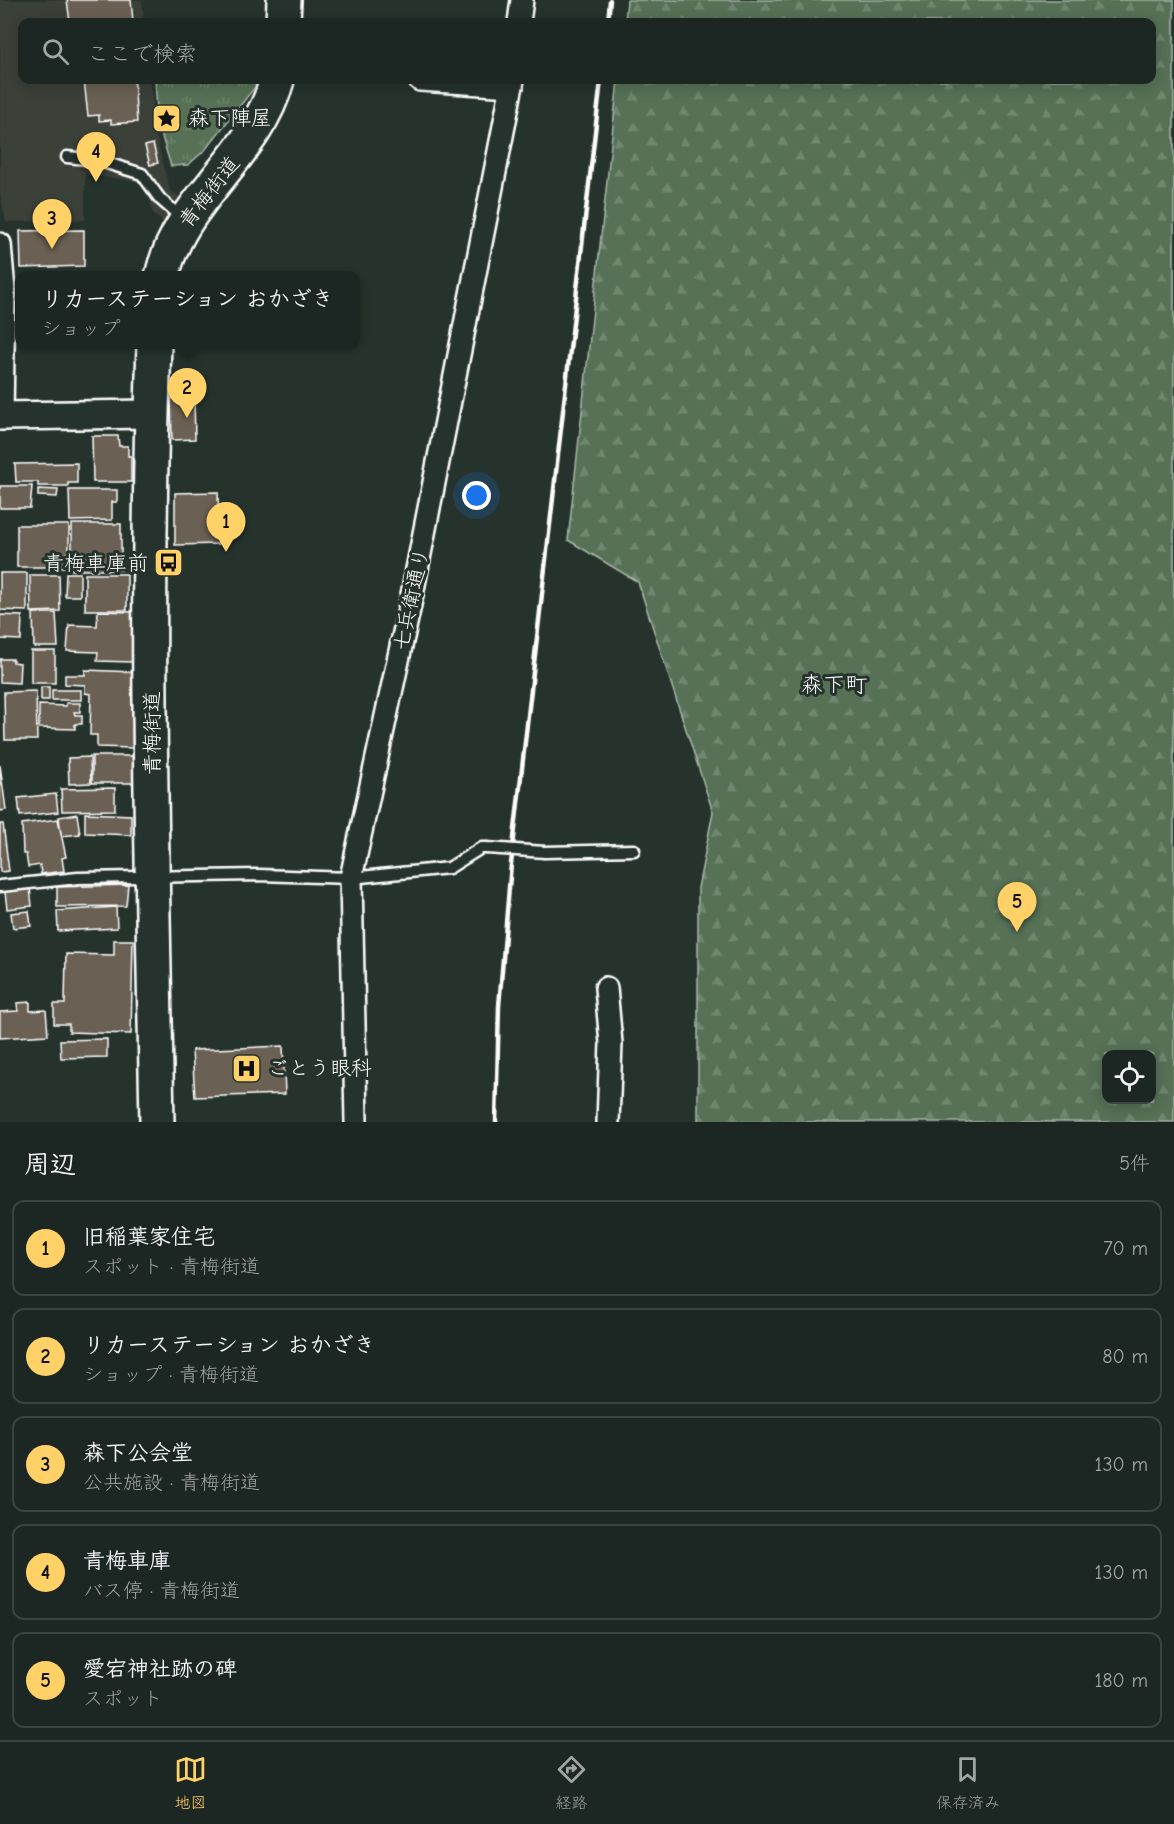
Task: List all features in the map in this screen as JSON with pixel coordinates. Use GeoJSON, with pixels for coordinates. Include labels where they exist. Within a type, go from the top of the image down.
{"type":"FeatureCollection","features":[{"type":"Feature","properties":{"kind":"highway"},"geometry":{"type":"LineString","coordinates":[[283,18],[284,0]]}},
{"type":"Feature","properties":{"kind":"highway","name":"青梅街道"},"geometry":{"type":"LineString","coordinates":[[163,271],[166,256],[184,220],[250,140],[265,115],[276,84]]}},
{"type":"Feature","properties":{"kind":"highway","name":"青梅街道"},"geometry":{"type":"LineString","coordinates":[[154,349],[152,878],[157,1122]]}},
{"type":"Feature","properties":{"kind":"street"},"geometry":{"type":"LineString","coordinates":[[520,18],[522,0]]}},
{"type":"Feature","properties":{"kind":"street","name":"七兵衛通り"},"geometry":{"type":"LineString","coordinates":[[356,1122],[351,878],[410,605],[512,84]]}},
{"type":"Feature","properties":{"kind":"street"},"geometry":{"type":"LineString","coordinates":[[0,244],[4,291],[1,416],[152,414]]}},
{"type":"Feature","properties":{"kind":"street"},"geometry":{"type":"LineString","coordinates":[[606,988],[611,1043],[608,1122]]}},
{"type":"Feature","properties":{"kind":"lane"},"geometry":{"type":"LineString","coordinates":[[68,157],[96,160],[142,174],[160,199],[184,220]]}},
{"type":"Feature","properties":{"kind":"lane"},"geometry":{"type":"LineString","coordinates":[[0,886],[78,878],[258,875],[351,878],[449,868],[481,848],[545,852],[634,850]]}},
{"type":"Feature","properties":{"kind":"shaded area"},"geometry":{"type":"Polygon","coordinates":[[[0,0],[142,0],[144,18],[18,18],[18,84],[150,84],[156,136],[170,191],[182,197],[168,227],[152,212],[148,183],[85,174],[85,220],[6,222],[0,194],[0,0]]]}},
{"type":"Feature","properties":{"kind":"green space"},"geometry":{"type":"Polygon","coordinates":[[[627,0],[1174,0],[1174,1122],[698,1122],[698,888],[713,812],[638,582],[568,540],[618,84],[1156,84],[1156,18],[625,18],[627,0]]]}},
{"type":"Feature","properties":{"kind":"green space"},"geometry":{"type":"Polygon","coordinates":[[[155,84],[255,84],[205,150],[188,165],[171,166],[158,124],[155,84]]]}},
{"type":"Feature","properties":{"kind":"building"},"geometry":{"type":"Polygon","coordinates":[[[67,0],[131,0],[133,18],[69,18],[67,0]]]}},
{"type":"Feature","properties":{"kind":"building"},"geometry":{"type":"Polygon","coordinates":[[[84,84],[134,84],[137,122],[111,124],[111,120],[99,121],[99,115],[88,116],[84,84]]]}},
{"type":"Feature","properties":{"kind":"building"},"geometry":{"type":"Polygon","coordinates":[[[153,144],[158,163],[150,165],[145,146],[153,144]]]}},
{"type":"Feature","properties":{"kind":"building"},"geometry":{"type":"Polygon","coordinates":[[[84,230],[84,266],[21,268],[20,231],[84,230]]]}},
{"type":"Feature","properties":{"kind":"building"},"geometry":{"type":"Polygon","coordinates":[[[171,398],[194,398],[195,439],[172,440],[171,398]]]}},
{"type":"Feature","properties":{"kind":"building"},"geometry":{"type":"Polygon","coordinates":[[[92,436],[118,436],[119,446],[128,446],[128,456],[131,456],[131,482],[93,482],[92,436]]]}},
{"type":"Feature","properties":{"kind":"building"},"geometry":{"type":"Polygon","coordinates":[[[77,463],[77,483],[68,483],[68,486],[38,486],[38,482],[16,482],[15,464],[77,463]]]}},
{"type":"Feature","properties":{"kind":"building"},"geometry":{"type":"Polygon","coordinates":[[[0,486],[32,486],[30,508],[0,508],[0,486]]]}},
{"type":"Feature","properties":{"kind":"building"},"geometry":{"type":"Polygon","coordinates":[[[38,489],[58,490],[57,497],[38,496],[38,489]]]}},
{"type":"Feature","properties":{"kind":"building"},"geometry":{"type":"Polygon","coordinates":[[[69,490],[117,490],[117,502],[112,502],[112,520],[70,521],[69,490]]]}},
{"type":"Feature","properties":{"kind":"building"},"geometry":{"type":"Polygon","coordinates":[[[218,492],[219,544],[175,545],[175,493],[218,492]]]}},
{"type":"Feature","properties":{"kind":"building"},"geometry":{"type":"Polygon","coordinates":[[[72,524],[121,524],[121,570],[72,570],[72,524]]]}},
{"type":"Feature","properties":{"kind":"building"},"geometry":{"type":"Polygon","coordinates":[[[17,525],[69,525],[69,553],[66,553],[66,567],[17,567],[17,525]]]}},
{"type":"Feature","properties":{"kind":"building"},"geometry":{"type":"Polygon","coordinates":[[[0,573],[27,573],[27,611],[0,610],[0,573]]]}},
{"type":"Feature","properties":{"kind":"building"},"geometry":{"type":"Polygon","coordinates":[[[66,573],[80,573],[80,596],[65,596],[66,573]]]}},
{"type":"Feature","properties":{"kind":"building"},"geometry":{"type":"Polygon","coordinates":[[[85,574],[127,574],[127,610],[85,610],[85,574]]]}},
{"type":"Feature","properties":{"kind":"building"},"geometry":{"type":"Polygon","coordinates":[[[30,575],[59,575],[60,611],[31,612],[30,575]]]}},
{"type":"Feature","properties":{"kind":"building"},"geometry":{"type":"Polygon","coordinates":[[[98,611],[133,612],[132,662],[97,661],[98,652],[67,651],[69,625],[97,626],[98,611]]]}},
{"type":"Feature","properties":{"kind":"building"},"geometry":{"type":"Polygon","coordinates":[[[33,613],[56,613],[58,647],[34,647],[33,613]]]}},
{"type":"Feature","properties":{"kind":"building"},"geometry":{"type":"Polygon","coordinates":[[[0,615],[22,616],[21,640],[0,639],[0,615]]]}},
{"type":"Feature","properties":{"kind":"building"},"geometry":{"type":"Polygon","coordinates":[[[31,651],[55,651],[55,683],[31,683],[31,651]]]}},
{"type":"Feature","properties":{"kind":"building"},"geometry":{"type":"Polygon","coordinates":[[[0,659],[13,659],[13,662],[20,663],[19,683],[0,682],[0,659]]]}},
{"type":"Feature","properties":{"kind":"building"},"geometry":{"type":"Polygon","coordinates":[[[85,670],[133,672],[133,748],[97,747],[97,735],[90,735],[91,694],[85,693],[85,685],[65,684],[65,675],[85,675],[85,670]]]}},
{"type":"Feature","properties":{"kind":"building"},"geometry":{"type":"Polygon","coordinates":[[[41,687],[49,687],[49,700],[41,700],[41,687]]]}},
{"type":"Feature","properties":{"kind":"building"},"geometry":{"type":"Polygon","coordinates":[[[52,690],[81,690],[81,700],[52,700],[52,690]]]}},
{"type":"Feature","properties":{"kind":"building"},"geometry":{"type":"Polygon","coordinates":[[[36,691],[37,740],[5,740],[4,692],[36,691]]]}},
{"type":"Feature","properties":{"kind":"building"},"geometry":{"type":"Polygon","coordinates":[[[66,703],[80,703],[80,712],[74,712],[75,715],[82,715],[82,724],[75,724],[75,729],[39,728],[39,705],[66,706],[66,703]]]}},
{"type":"Feature","properties":{"kind":"building"},"geometry":{"type":"Polygon","coordinates":[[[92,756],[133,756],[133,783],[92,783],[92,756]]]}},
{"type":"Feature","properties":{"kind":"building"},"geometry":{"type":"Polygon","coordinates":[[[90,757],[91,783],[69,784],[68,758],[90,757]]]}},
{"type":"Feature","properties":{"kind":"building"},"geometry":{"type":"Polygon","coordinates":[[[0,765],[6,810],[0,811],[0,765]]]}},
{"type":"Feature","properties":{"kind":"building"},"geometry":{"type":"Polygon","coordinates":[[[115,788],[115,810],[62,811],[61,789],[115,788]]]}},
{"type":"Feature","properties":{"kind":"building"},"geometry":{"type":"Polygon","coordinates":[[[56,794],[58,812],[20,816],[18,798],[56,794]]]}},
{"type":"Feature","properties":{"kind":"building"},"geometry":{"type":"Polygon","coordinates":[[[85,813],[131,815],[131,835],[85,833],[85,813]]]}},
{"type":"Feature","properties":{"kind":"building"},"geometry":{"type":"Polygon","coordinates":[[[77,814],[80,834],[61,836],[59,817],[77,814]]]}},
{"type":"Feature","properties":{"kind":"building"},"geometry":{"type":"Polygon","coordinates":[[[58,819],[66,857],[62,858],[64,871],[41,874],[40,865],[28,867],[26,854],[23,854],[22,824],[58,819]]]}},
{"type":"Feature","properties":{"kind":"building"},"geometry":{"type":"Polygon","coordinates":[[[0,824],[3,824],[9,871],[0,872],[0,824]]]}},
{"type":"Feature","properties":{"kind":"building"},"geometry":{"type":"Polygon","coordinates":[[[128,885],[126,906],[57,907],[57,887],[128,885]]]}},
{"type":"Feature","properties":{"kind":"building"},"geometry":{"type":"Polygon","coordinates":[[[30,888],[32,906],[7,909],[5,892],[30,888]]]}},
{"type":"Feature","properties":{"kind":"building"},"geometry":{"type":"Polygon","coordinates":[[[116,907],[117,928],[58,931],[57,911],[116,907]]]}},
{"type":"Feature","properties":{"kind":"building"},"geometry":{"type":"Polygon","coordinates":[[[29,911],[31,926],[13,928],[11,913],[29,911]]]}},
{"type":"Feature","properties":{"kind":"building"},"geometry":{"type":"Polygon","coordinates":[[[114,940],[133,940],[131,1034],[69,1032],[69,1024],[54,1024],[54,1004],[65,1004],[66,954],[114,955],[114,940]]]}},
{"type":"Feature","properties":{"kind":"building"},"geometry":{"type":"Polygon","coordinates":[[[30,1002],[30,1011],[46,1010],[48,1035],[0,1038],[0,1012],[18,1011],[17,1003],[30,1002]]]}},
{"type":"Feature","properties":{"kind":"building"},"geometry":{"type":"Polygon","coordinates":[[[107,1039],[107,1057],[61,1058],[60,1040],[107,1039]]]}},
{"type":"Feature","properties":{"kind":"building"},"geometry":{"type":"Polygon","coordinates":[[[283,1046],[285,1094],[195,1097],[192,1050],[283,1046]]]}},
{"type":"Feature","properties":{"kind":"railway"},"geometry":{"type":"LineString","coordinates":[[608,18],[610,0]]}},
{"type":"Feature","properties":{"kind":"railway"},"geometry":{"type":"LineString","coordinates":[[496,1122],[499,1006],[511,864],[601,84]]}},
{"type":"Feature","properties":{"kind":"place","name":"森下陣屋"},"geometry":{"type":"Point","coordinates":[167,118]}},
{"type":"Feature","properties":{"kind":"place","name":"青梅車庫"},"geometry":{"type":"Point","coordinates":[96,182]}},
{"type":"Feature","properties":{"kind":"place","name":"森下公会堂"},"geometry":{"type":"Point","coordinates":[52,249]}},
{"type":"Feature","properties":{"kind":"place","name":"リカーステーション おかざき"},"geometry":{"type":"Point","coordinates":[187,418]}},
{"type":"Feature","properties":{"kind":"place","name":"旧稲葉家住宅"},"geometry":{"type":"Point","coordinates":[226,552]}},
{"type":"Feature","properties":{"kind":"place","name":"青梅車庫前"},"geometry":{"type":"Point","coordinates":[169,563]}},
{"type":"Feature","properties":{"kind":"place","name":"愛宕神社跡の碑"},"geometry":{"type":"Point","coordinates":[1017,932]}},
{"type":"Feature","properties":{"kind":"place","name":"ごとう眼科"},"geometry":{"type":"Point","coordinates":[246,1068]}},
{"type":"Feature","properties":{"kind":"district","name":"森下町"},"geometry":{"type":"Point","coordinates":[834,684]}}]}
